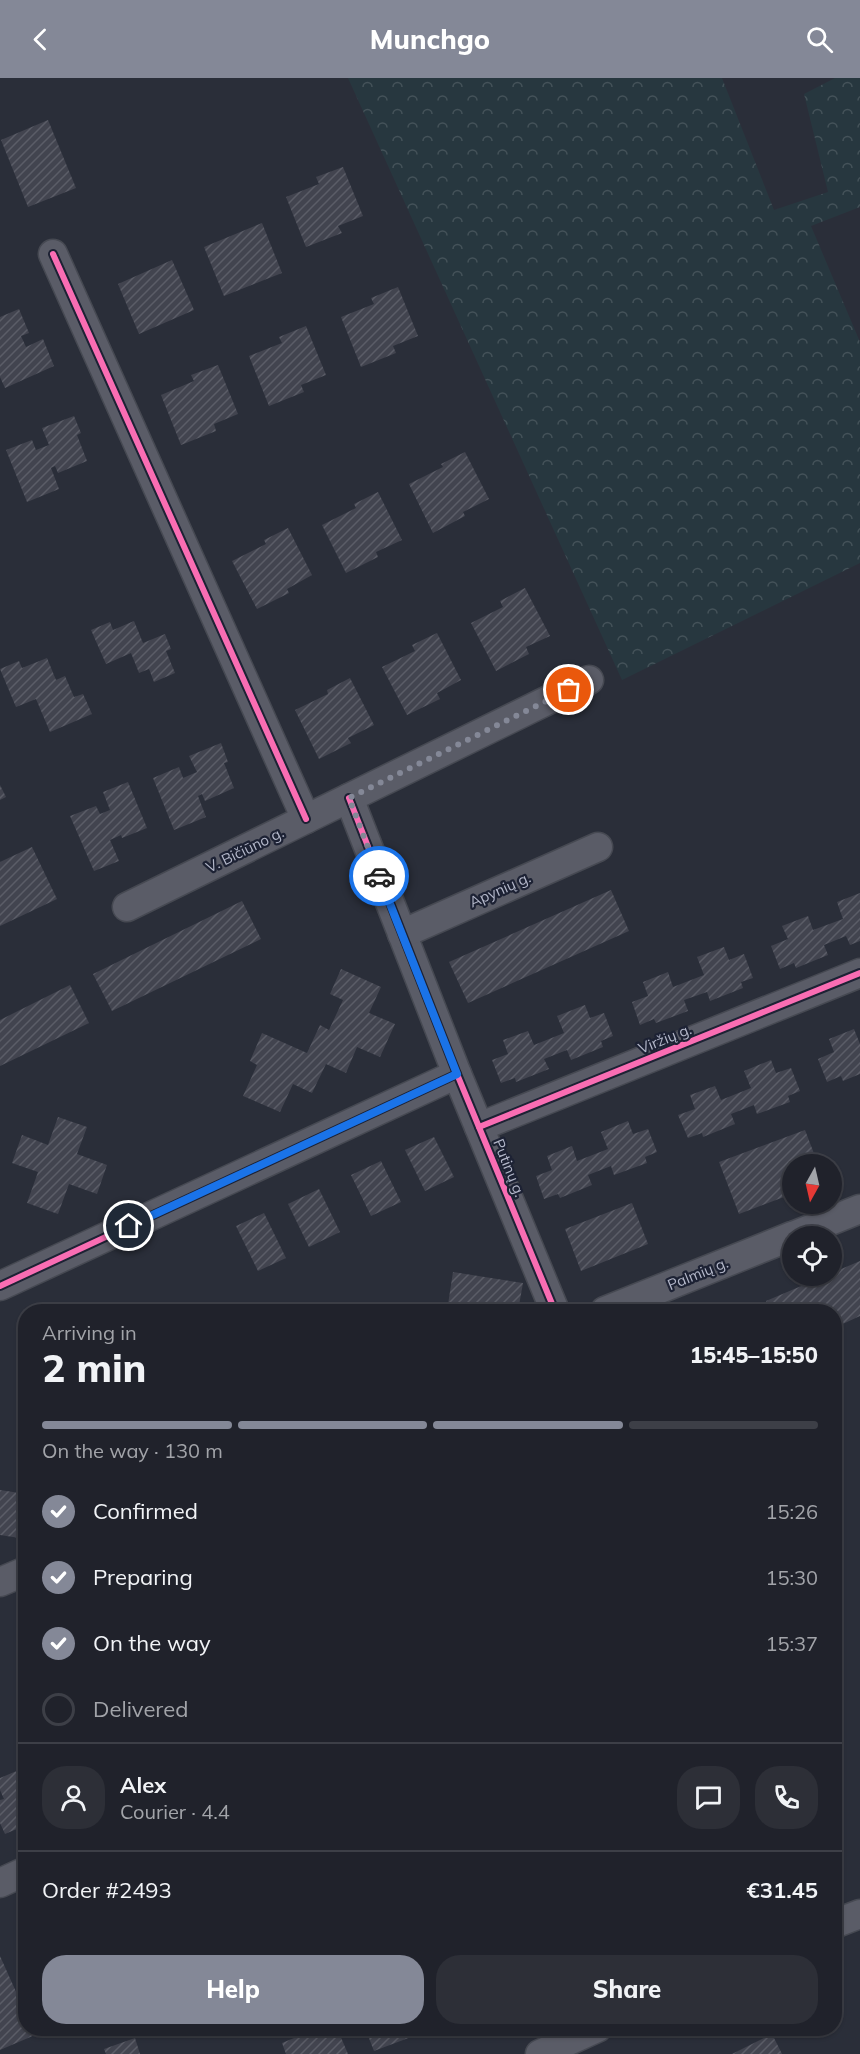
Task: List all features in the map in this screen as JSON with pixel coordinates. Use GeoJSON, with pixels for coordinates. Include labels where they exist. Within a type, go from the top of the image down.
{"type":"FeatureCollection","features":[{"type":"Feature","properties":{"kind":"street"},"geometry":{"type":"LineString","coordinates":[[53,254],[306,819]]}},
{"type":"Feature","properties":{"kind":"street","name":"V. Bičiūno g."},"geometry":{"type":"LineString","coordinates":[[128,907],[589,680]]}},
{"type":"Feature","properties":{"kind":"street","name":"Putinų g."},"geometry":{"type":"LineString","coordinates":[[349,798],[457,1074],[552,1304]]}},
{"type":"Feature","properties":{"kind":"street","name":"Apynių g."},"geometry":{"type":"LineString","coordinates":[[402,934],[598,847]]}},
{"type":"Feature","properties":{"kind":"street","name":"Viržių g."},"geometry":{"type":"LineString","coordinates":[[479,1127],[860,973]]}},
{"type":"Feature","properties":{"kind":"street"},"geometry":{"type":"LineString","coordinates":[[0,1286],[457,1074]]}},
{"type":"Feature","properties":{"kind":"street","name":"Palmių g."},"geometry":{"type":"LineString","coordinates":[[817,1226],[860,1209]]}},
{"type":"Feature","properties":{"kind":"street","name":"Palmių g."},"geometry":{"type":"LineString","coordinates":[[622,1304],[782,1240]]}},
{"type":"Feature","properties":{"kind":"street"},"geometry":{"type":"LineString","coordinates":[[0,1582],[18,1574]]}},
{"type":"Feature","properties":{"kind":"street"},"geometry":{"type":"LineString","coordinates":[[0,1883],[18,1875]]}},
{"type":"Feature","properties":{"kind":"street"},"geometry":{"type":"LineString","coordinates":[[842,1921],[860,1914]]}},
{"type":"Feature","properties":{"kind":"street"},"geometry":{"type":"LineString","coordinates":[[540,2054],[579,2036]]}},
{"type":"Feature","properties":{"kind":"green space"},"geometry":{"type":"Polygon","coordinates":[[[348,78],[722,78],[774,210],[828,192],[804,94],[835,78],[860,78],[860,207],[811,226],[860,342],[860,563],[622,680],[348,78]]]}},
{"type":"Feature","properties":{"kind":"building"},"geometry":{"type":"Polygon","coordinates":[[[48,120],[76,188],[28,207],[1,140],[48,120]]]}},
{"type":"Feature","properties":{"kind":"building"},"geometry":{"type":"Polygon","coordinates":[[[343,167],[363,216],[338,226],[342,233],[306,247],[286,197],[319,184],[316,177],[343,167]]]}},
{"type":"Feature","properties":{"kind":"building"},"geometry":{"type":"Polygon","coordinates":[[[262,223],[282,273],[224,296],[204,247],[262,223]]]}},
{"type":"Feature","properties":{"kind":"building"},"geometry":{"type":"Polygon","coordinates":[[[172,260],[194,310],[139,334],[118,284],[172,260]]]}},
{"type":"Feature","properties":{"kind":"building"},"geometry":{"type":"Polygon","coordinates":[[[398,287],[418,336],[393,346],[396,353],[361,367],[341,317],[374,304],[371,298],[398,287]]]}},
{"type":"Feature","properties":{"kind":"building"},"geometry":{"type":"Polygon","coordinates":[[[19,309],[29,333],[21,336],[26,347],[43,339],[54,366],[5,388],[0,377],[0,317],[19,309]]]}},
{"type":"Feature","properties":{"kind":"building"},"geometry":{"type":"Polygon","coordinates":[[[306,326],[326,375],[301,385],[304,392],[269,406],[249,356],[282,343],[279,337],[306,326]]]}},
{"type":"Feature","properties":{"kind":"building"},"geometry":{"type":"Polygon","coordinates":[[[218,365],[238,414],[214,424],[216,431],[181,445],[161,395],[194,381],[191,375],[218,365]]]}},
{"type":"Feature","properties":{"kind":"building"},"geometry":{"type":"Polygon","coordinates":[[[74,416],[81,433],[77,435],[87,461],[58,473],[55,466],[51,468],[59,489],[27,502],[6,450],[32,440],[36,450],[49,445],[42,428],[74,416]]]}},
{"type":"Feature","properties":{"kind":"building"},"geometry":{"type":"Polygon","coordinates":[[[465,452],[489,499],[463,512],[465,516],[433,533],[409,484],[443,467],[441,464],[465,452]]]}},
{"type":"Feature","properties":{"kind":"building"},"geometry":{"type":"Polygon","coordinates":[[[378,492],[402,540],[376,552],[378,557],[346,573],[322,525],[356,508],[354,504],[378,492]]]}},
{"type":"Feature","properties":{"kind":"building"},"geometry":{"type":"Polygon","coordinates":[[[288,528],[312,575],[287,589],[289,593],[257,609],[232,561],[266,544],[264,540],[288,528]]]}},
{"type":"Feature","properties":{"kind":"building"},"geometry":{"type":"Polygon","coordinates":[[[525,588],[550,636],[526,647],[529,654],[496,671],[471,623],[503,607],[500,601],[525,588]]]}},
{"type":"Feature","properties":{"kind":"building"},"geometry":{"type":"Polygon","coordinates":[[[134,621],[143,643],[165,634],[171,649],[166,651],[175,673],[154,682],[149,669],[139,673],[131,653],[106,664],[91,630],[110,622],[113,630],[134,621]]]}},
{"type":"Feature","properties":{"kind":"building"},"geometry":{"type":"Polygon","coordinates":[[[437,633],[461,680],[437,693],[440,699],[407,715],[382,667],[415,651],[412,645],[437,633]]]}},
{"type":"Feature","properties":{"kind":"building"},"geometry":{"type":"Polygon","coordinates":[[[47,658],[56,680],[65,676],[74,697],[83,694],[92,714],[50,732],[36,699],[16,707],[0,669],[19,661],[22,668],[47,658]]]}},
{"type":"Feature","properties":{"kind":"building"},"geometry":{"type":"Polygon","coordinates":[[[350,678],[374,725],[348,738],[351,743],[319,759],[295,710],[328,694],[327,690],[350,678]]]}},
{"type":"Feature","properties":{"kind":"building"},"geometry":{"type":"Polygon","coordinates":[[[221,743],[228,762],[224,763],[234,788],[205,801],[202,794],[198,796],[206,817],[174,830],[153,778],[179,767],[183,778],[197,772],[189,756],[221,743]]]}},
{"type":"Feature","properties":{"kind":"building"},"geometry":{"type":"Polygon","coordinates":[[[128,782],[147,828],[110,840],[119,861],[94,871],[70,816],[96,806],[100,814],[110,810],[103,792],[128,782]]]}},
{"type":"Feature","properties":{"kind":"building"},"geometry":{"type":"Polygon","coordinates":[[[0,785],[6,797],[0,800],[0,785]]]}},
{"type":"Feature","properties":{"kind":"building"},"geometry":{"type":"Polygon","coordinates":[[[32,847],[57,899],[0,926],[0,862],[32,847]]]}},
{"type":"Feature","properties":{"kind":"building"},"geometry":{"type":"Polygon","coordinates":[[[611,890],[629,931],[468,1003],[449,962],[611,890]]]}},
{"type":"Feature","properties":{"kind":"building"},"geometry":{"type":"Polygon","coordinates":[[[860,893],[860,941],[850,945],[846,936],[824,945],[828,955],[796,968],[794,963],[780,969],[771,946],[788,939],[782,926],[808,916],[813,930],[843,919],[837,902],[860,893]]]}},
{"type":"Feature","properties":{"kind":"building"},"geometry":{"type":"Polygon","coordinates":[[[242,901],[261,939],[112,1011],[93,974],[242,901]]]}},
{"type":"Feature","properties":{"kind":"building"},"geometry":{"type":"Polygon","coordinates":[[[724,947],[729,960],[744,954],[753,978],[741,982],[743,988],[710,1001],[707,992],[684,1000],[688,1011],[656,1023],[654,1019],[640,1025],[632,1002],[648,996],[643,982],[668,972],[673,987],[704,975],[697,957],[724,947]]]}},
{"type":"Feature","properties":{"kind":"building"},"geometry":{"type":"Polygon","coordinates":[[[341,969],[381,987],[369,1013],[395,1024],[380,1057],[357,1047],[346,1073],[326,1064],[312,1093],[293,1084],[280,1112],[243,1096],[257,1065],[250,1061],[262,1033],[307,1053],[320,1025],[329,1030],[343,1000],[330,994],[341,969]]]}},
{"type":"Feature","properties":{"kind":"building"},"geometry":{"type":"Polygon","coordinates":[[[70,985],[89,1023],[0,1066],[0,1020],[70,985]]]}},
{"type":"Feature","properties":{"kind":"building"},"geometry":{"type":"Polygon","coordinates":[[[585,1005],[590,1018],[604,1013],[613,1036],[601,1041],[603,1047],[571,1060],[567,1050],[544,1059],[549,1069],[516,1082],[515,1078],[501,1083],[492,1060],[508,1054],[503,1040],[528,1031],[534,1045],[564,1033],[557,1016],[585,1005]]]}},
{"type":"Feature","properties":{"kind":"building"},"geometry":{"type":"Polygon","coordinates":[[[854,1029],[860,1044],[860,1074],[843,1081],[841,1076],[827,1082],[818,1059],[834,1052],[829,1039],[854,1029]]]}},
{"type":"Feature","properties":{"kind":"building"},"geometry":{"type":"Polygon","coordinates":[[[771,1060],[776,1073],[791,1068],[800,1091],[788,1096],[790,1102],[757,1114],[754,1105],[731,1114],[735,1124],[703,1137],[702,1133],[688,1138],[678,1115],[695,1109],[690,1095],[715,1086],[721,1100],[751,1088],[744,1071],[771,1060]]]}},
{"type":"Feature","properties":{"kind":"building"},"geometry":{"type":"Polygon","coordinates":[[[58,1117],[87,1127],[77,1154],[107,1165],[97,1194],[69,1184],[58,1214],[27,1203],[38,1172],[12,1163],[22,1135],[48,1145],[58,1117]]]}},
{"type":"Feature","properties":{"kind":"building"},"geometry":{"type":"Polygon","coordinates":[[[628,1121],[633,1134],[648,1129],[657,1152],[645,1157],[647,1163],[614,1175],[611,1166],[588,1175],[592,1185],[560,1198],[558,1194],[544,1199],[536,1176],[552,1170],[547,1156],[572,1146],[577,1161],[608,1149],[601,1132],[628,1121]]]}},
{"type":"Feature","properties":{"kind":"building"},"geometry":{"type":"Polygon","coordinates":[[[805,1130],[814,1154],[782,1154],[782,1198],[739,1214],[719,1162],[805,1130]]]}},
{"type":"Feature","properties":{"kind":"building"},"geometry":{"type":"Polygon","coordinates":[[[434,1137],[454,1177],[425,1191],[405,1150],[434,1137]]]}},
{"type":"Feature","properties":{"kind":"building"},"geometry":{"type":"Polygon","coordinates":[[[381,1161],[401,1202],[371,1216],[351,1175],[381,1161]]]}},
{"type":"Feature","properties":{"kind":"building"},"geometry":{"type":"Polygon","coordinates":[[[319,1189],[340,1232],[309,1247],[288,1204],[319,1189]]]}},
{"type":"Feature","properties":{"kind":"building"},"geometry":{"type":"Polygon","coordinates":[[[632,1203],[648,1244],[581,1271],[565,1229],[632,1203]]]}},
{"type":"Feature","properties":{"kind":"building"},"geometry":{"type":"Polygon","coordinates":[[[264,1213],[286,1258],[258,1271],[236,1226],[264,1213]]]}},
{"type":"Feature","properties":{"kind":"building"},"geometry":{"type":"Polygon","coordinates":[[[860,1261],[860,1316],[842,1324],[842,1304],[767,1304],[766,1301],[801,1286],[842,1286],[842,1269],[860,1261]]]}},
{"type":"Feature","properties":{"kind":"building"},"geometry":{"type":"Polygon","coordinates":[[[453,1272],[523,1283],[519,1304],[448,1304],[453,1272]]]}},
{"type":"Feature","properties":{"kind":"building"},"geometry":{"type":"Polygon","coordinates":[[[0,1490],[18,1493],[18,1538],[0,1535],[0,1490]]]}},
{"type":"Feature","properties":{"kind":"building"},"geometry":{"type":"Polygon","coordinates":[[[18,1770],[18,1828],[5,1834],[0,1823],[0,1800],[4,1799],[0,1790],[0,1778],[18,1770]]]}},
{"type":"Feature","properties":{"kind":"building"},"geometry":{"type":"Polygon","coordinates":[[[0,1956],[18,1996],[18,2036],[33,2036],[0,2050],[0,1956]]]}},
{"type":"Feature","properties":{"kind":"building"},"geometry":{"type":"Polygon","coordinates":[[[299,2036],[340,2036],[348,2054],[286,2054],[282,2043],[299,2036]]]}},
{"type":"Feature","properties":{"kind":"building"},"geometry":{"type":"Polygon","coordinates":[[[368,2036],[414,2036],[374,2051],[368,2036]]]}},
{"type":"Feature","properties":{"kind":"building"},"geometry":{"type":"Polygon","coordinates":[[[768,2036],[773,2036],[782,2054],[732,2054],[768,2036]]]}},
{"type":"Feature","properties":{"kind":"building"},"geometry":{"type":"Polygon","coordinates":[[[135,2038],[140,2054],[106,2054],[104,2049],[135,2038]]]}},
{"type":"Feature","properties":{"kind":"cycle path"},"geometry":{"type":"LineString","coordinates":[[53,254],[306,819]]}},
{"type":"Feature","properties":{"kind":"cycle path"},"geometry":{"type":"LineString","coordinates":[[349,798],[457,1074],[552,1304]]}},
{"type":"Feature","properties":{"kind":"cycle path"},"geometry":{"type":"LineString","coordinates":[[479,1127],[860,973]]}},
{"type":"Feature","properties":{"kind":"cycle path"},"geometry":{"type":"LineString","coordinates":[[0,1286],[457,1074]]}},
{"type":"Feature","properties":{"kind":"way so far"},"geometry":{"type":"LineString","coordinates":[[379,876],[349,798],[569,690]]}},
{"type":"Feature","properties":{"kind":"route"},"geometry":{"type":"LineString","coordinates":[[129,1226],[457,1074],[379,876]]}}]}
